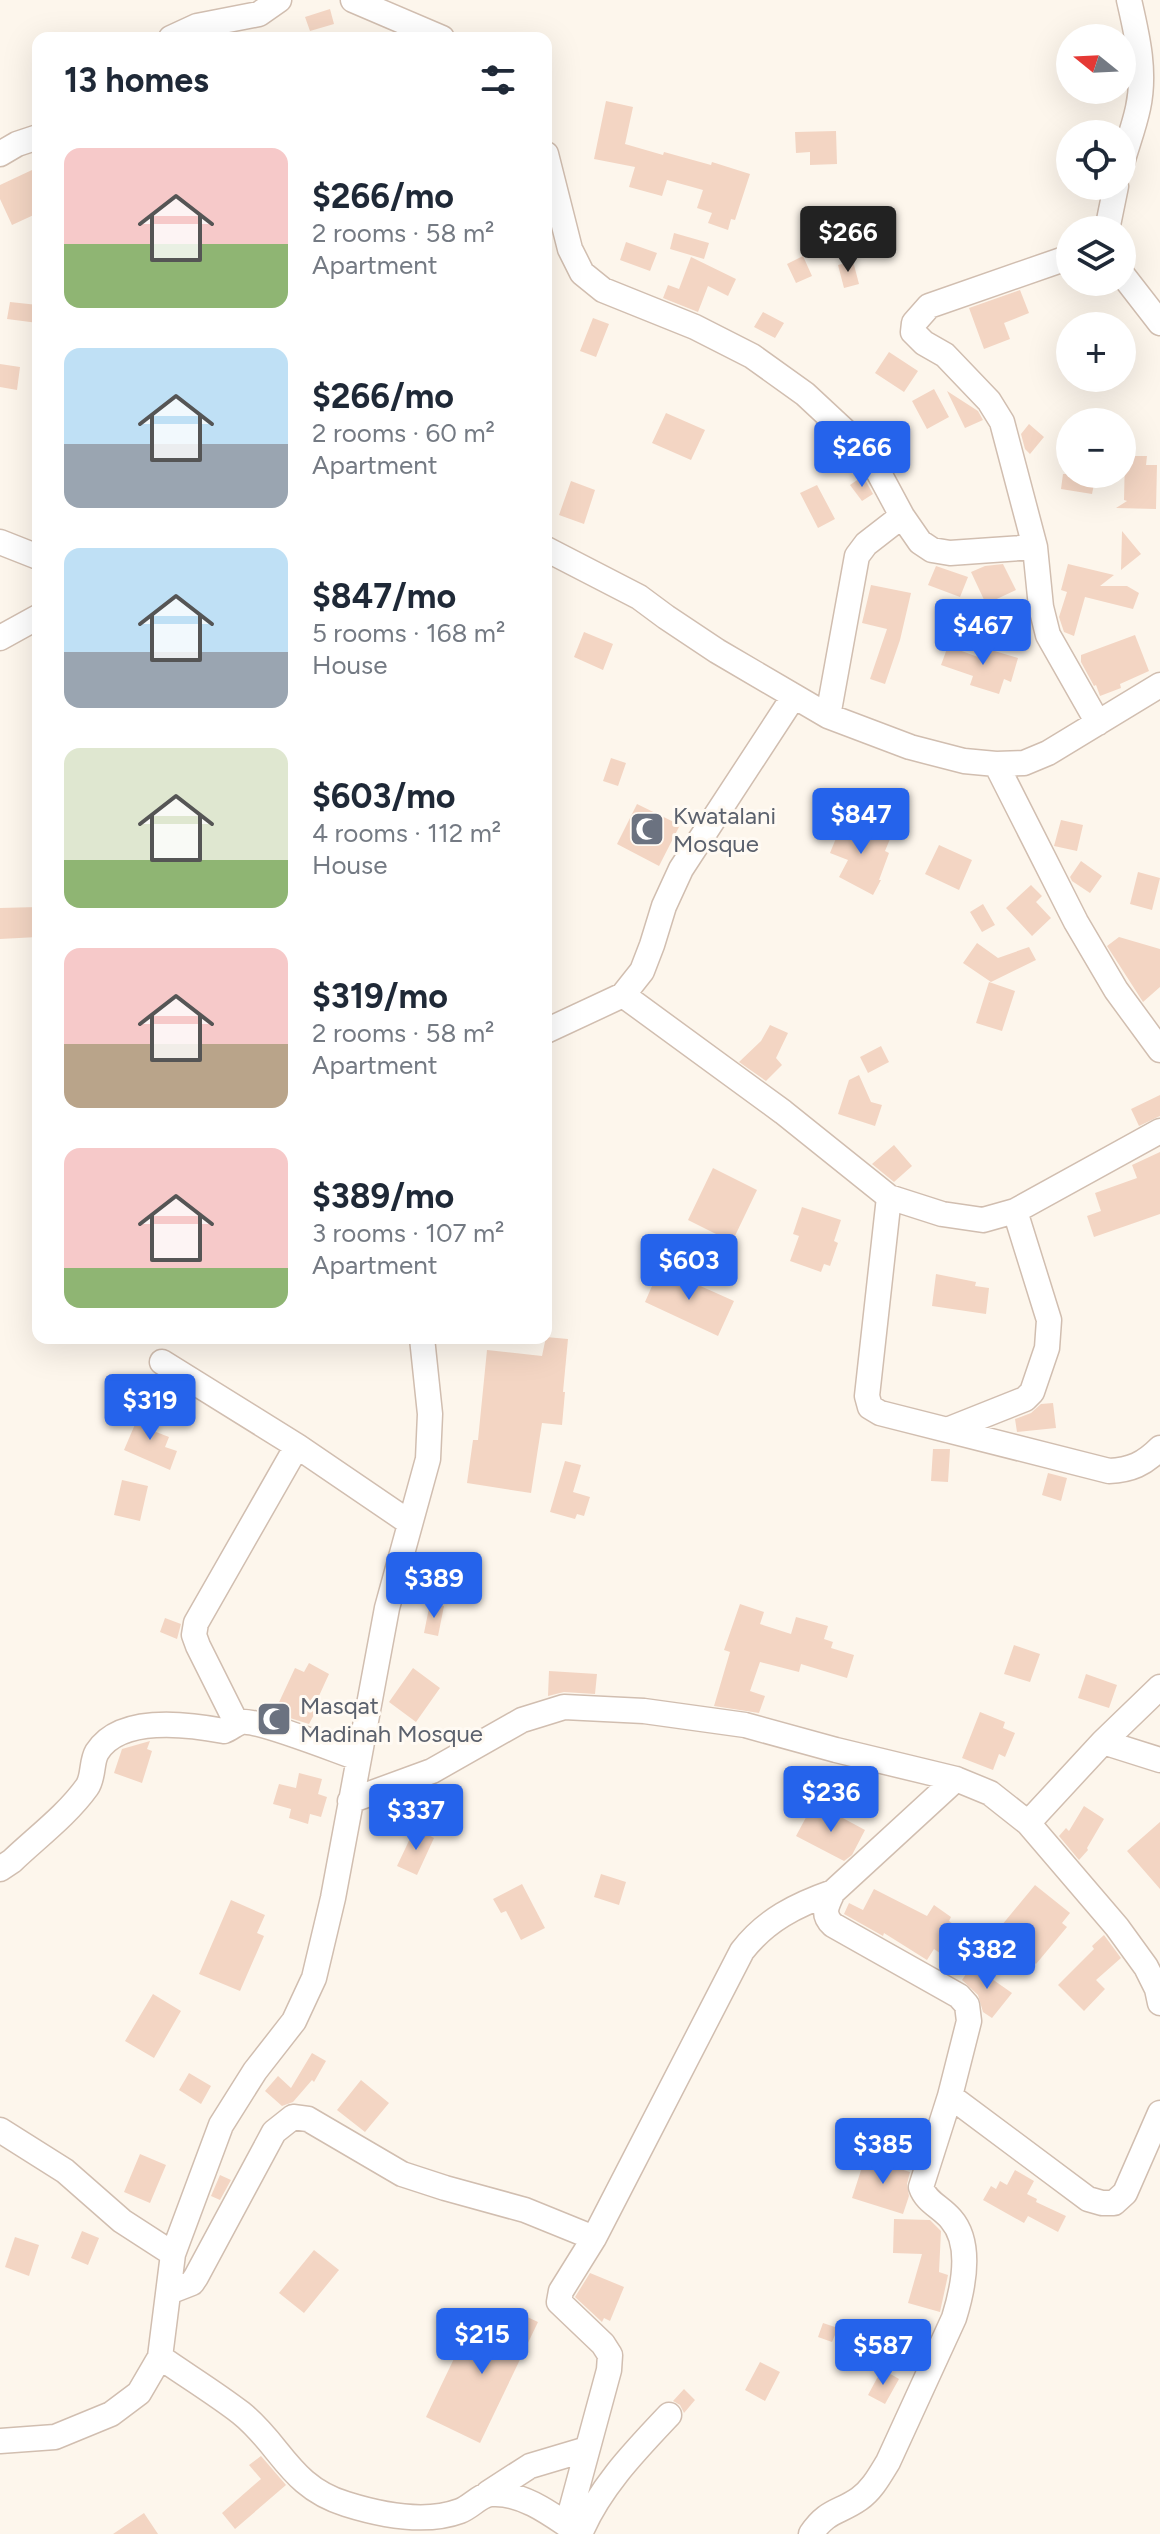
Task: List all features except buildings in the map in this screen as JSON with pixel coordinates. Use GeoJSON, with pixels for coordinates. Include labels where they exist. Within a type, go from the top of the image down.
{"type":"FeatureCollection","features":[{"type":"Feature","properties":{"kind":"street"},"geometry":{"type":"LineString","coordinates":[[184,32],[197,26],[259,14],[279,0]]}},
{"type":"Feature","properties":{"kind":"street"},"geometry":{"type":"LineString","coordinates":[[353,0],[425,32]]}},
{"type":"Feature","properties":{"kind":"street"},"geometry":{"type":"LineString","coordinates":[[1129,0],[1149,105],[1136,133]]}},
{"type":"Feature","properties":{"kind":"street"},"geometry":{"type":"LineString","coordinates":[[197,26],[212,32]]}},
{"type":"Feature","properties":{"kind":"street"},"geometry":{"type":"LineString","coordinates":[[0,154],[32,139]]}},
{"type":"Feature","properties":{"kind":"street"},"geometry":{"type":"LineString","coordinates":[[552,178],[570,249],[582,273],[603,290],[695,327],[752,356],[805,394],[873,462],[920,542],[932,550],[950,553],[1035,547]]}},
{"type":"Feature","properties":{"kind":"street"},"geometry":{"type":"LineString","coordinates":[[1056,262],[929,306],[914,323],[913,332],[924,343],[945,355],[989,401],[1002,422],[1035,547],[1041,607],[1048,635],[1098,723]]}},
{"type":"Feature","properties":{"kind":"street"},"geometry":{"type":"LineString","coordinates":[[1136,292],[1160,323]]}},
{"type":"Feature","properties":{"kind":"street"},"geometry":{"type":"LineString","coordinates":[[828,716],[857,556],[866,544],[902,516]]}},
{"type":"Feature","properties":{"kind":"street"},"geometry":{"type":"LineString","coordinates":[[0,542],[32,555]]}},
{"type":"Feature","properties":{"kind":"street"},"geometry":{"type":"LineString","coordinates":[[552,552],[639,597],[717,651],[828,716],[910,747],[964,761],[1024,763],[1048,753],[1160,685]]}},
{"type":"Feature","properties":{"kind":"street"},"geometry":{"type":"LineString","coordinates":[[0,638],[32,620]]}},
{"type":"Feature","properties":{"kind":"street"},"geometry":{"type":"LineString","coordinates":[[552,1028],[623,995],[642,971],[664,906],[681,869],[794,696]]}},
{"type":"Feature","properties":{"kind":"street"},"geometry":{"type":"LineString","coordinates":[[996,764],[1076,922],[1116,990],[1160,1050]]}},
{"type":"Feature","properties":{"kind":"street"},"geometry":{"type":"LineString","coordinates":[[623,995],[783,1112],[889,1197],[942,1214],[983,1220],[1015,1211],[1160,1131]]}},
{"type":"Feature","properties":{"kind":"street"},"geometry":{"type":"LineString","coordinates":[[889,1197],[867,1396],[870,1407],[880,1413],[1109,1471],[1126,1471],[1147,1461],[1160,1448]]}},
{"type":"Feature","properties":{"kind":"street"},"geometry":{"type":"LineString","coordinates":[[947,1430],[1017,1404],[1032,1392],[1038,1378],[1047,1348],[1049,1320],[1015,1211]]}},
{"type":"Feature","properties":{"kind":"street"},"geometry":{"type":"LineString","coordinates":[[0,2441],[55,2437],[111,2414],[139,2393],[160,2357],[173,2254],[221,2125],[255,2071],[294,2021],[314,1978],[333,1898],[387,1608],[428,1459],[430,1414],[423,1344]]}},
{"type":"Feature","properties":{"kind":"street"},"geometry":{"type":"LineString","coordinates":[[162,1362],[297,1446],[410,1523]]}},
{"type":"Feature","properties":{"kind":"street"},"geometry":{"type":"LineString","coordinates":[[237,1724],[198,1646],[194,1635],[196,1623],[297,1446]]}},
{"type":"Feature","properties":{"kind":"street"},"geometry":{"type":"LineString","coordinates":[[1028,1823],[1103,1742],[1160,1687]]}},
{"type":"Feature","properties":{"kind":"street"},"geometry":{"type":"LineString","coordinates":[[350,1801],[432,1771],[522,1720],[564,1707],[644,1711],[745,1725],[956,1779],[990,1793],[1028,1823],[1117,1927],[1146,1967],[1160,2003]]}},
{"type":"Feature","properties":{"kind":"street"},"geometry":{"type":"LineString","coordinates":[[0,1869],[12,1861],[89,1785],[96,1754],[106,1741],[141,1725],[205,1727],[224,1731],[237,1724],[248,1723],[358,1758]]}},
{"type":"Feature","properties":{"kind":"street"},"geometry":{"type":"LineString","coordinates":[[1103,1742],[1160,1760]]}},
{"type":"Feature","properties":{"kind":"street"},"geometry":{"type":"LineString","coordinates":[[556,2525],[587,2449],[609,2370],[610,2355],[603,2344],[559,2302],[561,2291],[594,2238],[742,1951],[757,1932],[774,1920],[802,1903],[833,1892],[956,1779]]}},
{"type":"Feature","properties":{"kind":"street"},"geometry":{"type":"LineString","coordinates":[[811,2534],[822,2520],[859,2499],[874,2484],[894,2448],[954,2318],[961,2296],[963,2241],[950,2218],[924,2196],[921,2187],[950,2096],[969,2021],[967,2005],[959,1996],[833,1925],[826,1919],[825,1910],[833,1892]]}},
{"type":"Feature","properties":{"kind":"street"},"geometry":{"type":"LineString","coordinates":[[950,2096],[1075,2190],[1088,2199],[1102,2203],[1114,2203],[1125,2193],[1160,2113]]}},
{"type":"Feature","properties":{"kind":"street"},"geometry":{"type":"LineString","coordinates":[[169,2292],[192,2283],[274,2132],[293,2117],[308,2119],[402,2174],[525,2210],[594,2238]]}},
{"type":"Feature","properties":{"kind":"street"},"geometry":{"type":"LineString","coordinates":[[0,2130],[65,2171],[122,2221],[173,2254]]}},
{"type":"Feature","properties":{"kind":"street"},"geometry":{"type":"LineString","coordinates":[[160,2357],[243,2415],[312,2489],[345,2504],[412,2517],[438,2518],[464,2510],[530,2466],[587,2449]]}},
{"type":"Feature","properties":{"kind":"street"},"geometry":{"type":"LineString","coordinates":[[488,2493],[525,2500],[556,2525],[580,2534],[589,2512],[635,2451],[669,2415]]}},
{"type":"Feature","properties":{"kind":"place","name":"Kwatalani Mosque"},"geometry":{"type":"Point","coordinates":[647,829]}},
{"type":"Feature","properties":{"kind":"place","name":"Masqat Madinah Mosque"},"geometry":{"type":"Point","coordinates":[274,1719]}}]}
